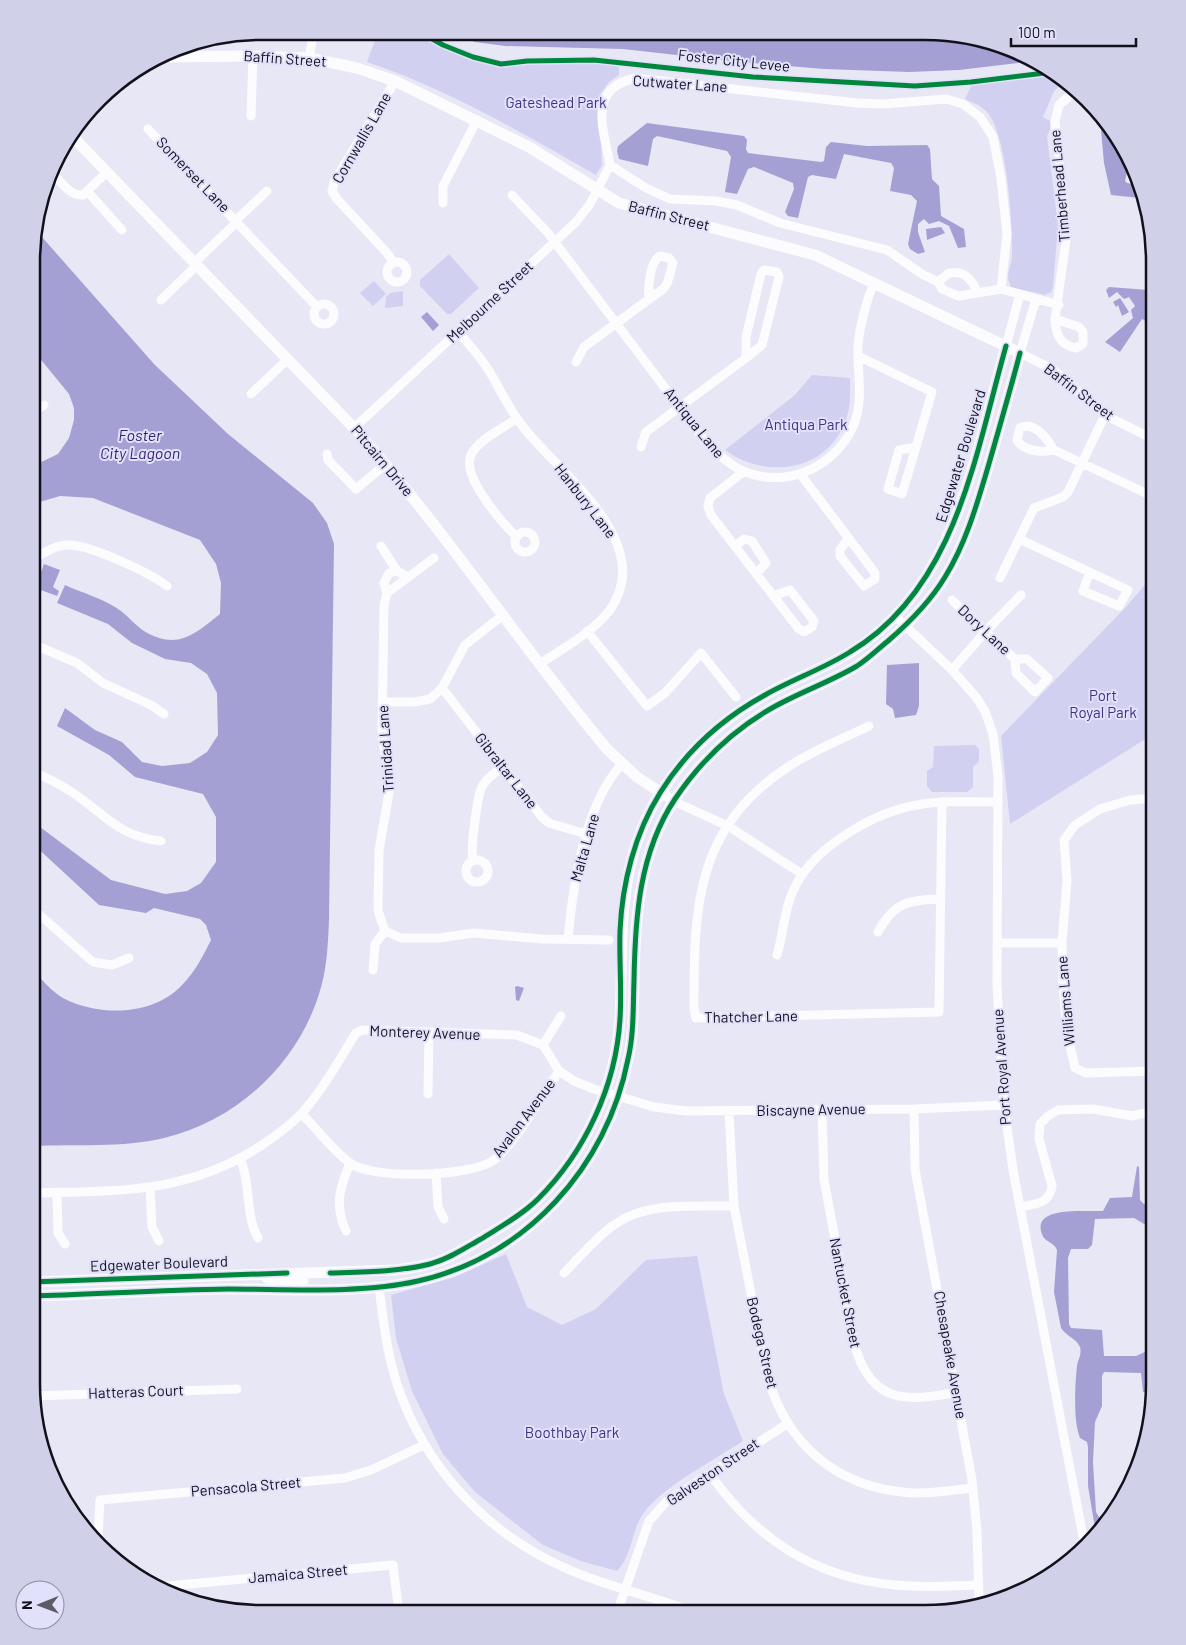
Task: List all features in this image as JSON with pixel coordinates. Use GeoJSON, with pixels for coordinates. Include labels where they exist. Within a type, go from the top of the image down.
{"type":"FeatureCollection","features":[{"type":"Feature","properties":{"kind":"street"},"geometry":{"type":"LineString","coordinates":[[309,58],[312,40]]}},
{"type":"Feature","properties":{"kind":"street"},"geometry":{"type":"LineString","coordinates":[[251,116],[253,56]]}},
{"type":"Feature","properties":{"kind":"street","name":"Baffin Street"},"geometry":{"type":"LineString","coordinates":[[177,57],[253,56],[309,58],[357,68],[395,81],[530,147],[609,198],[634,208],[783,245],[815,255],[874,282],[1054,370],[1105,415],[1146,436]]}},
{"type":"Feature","properties":{"kind":"street","name":"Cutwater Lane"},"geometry":{"type":"LineString","coordinates":[[610,165],[602,117],[602,101],[616,85],[631,79],[857,103],[954,101],[970,108],[980,117],[993,137],[1007,234],[1002,290]]}},
{"type":"Feature","properties":{"kind":"street","name":"Cornwallis Lane"},"geometry":{"type":"LineString","coordinates":[[393,262],[388,254],[337,199],[332,190],[335,180],[395,81]]}},
{"type":"Feature","properties":{"kind":"street","name":"Timberhead Lane"},"geometry":{"type":"LineString","coordinates":[[1055,319],[1066,240],[1064,203],[1054,121],[1059,106],[1071,95]]}},
{"type":"Feature","properties":{"kind":"street"},"geometry":{"type":"LineString","coordinates":[[443,203],[443,186],[476,120]]}},
{"type":"Feature","properties":{"kind":"street","name":"Somerset Lane"},"geometry":{"type":"LineString","coordinates":[[148,129],[317,307]]}},
{"type":"Feature","properties":{"kind":"street","name":"Pitcairn Drive"},"geometry":{"type":"LineString","coordinates":[[76,140],[288,359],[386,464],[584,722],[622,764],[660,793],[674,801]]}},
{"type":"Feature","properties":{"kind":"street"},"geometry":{"type":"LineString","coordinates":[[610,165],[623,171],[646,188],[670,199],[716,201],[737,205],[780,223],[887,250],[922,274],[938,282],[942,289],[959,296],[1002,290],[1058,305]]}},
{"type":"Feature","properties":{"kind":"street","name":"Melbourne Street"},"geometry":{"type":"LineString","coordinates":[[354,428],[576,222],[597,190],[610,165]]}},
{"type":"Feature","properties":{"kind":"street"},"geometry":{"type":"LineString","coordinates":[[57,177],[76,195],[83,195],[107,172]]}},
{"type":"Feature","properties":{"kind":"street"},"geometry":{"type":"LineString","coordinates":[[236,221],[267,191]]}},
{"type":"Feature","properties":{"kind":"street"},"geometry":{"type":"LineString","coordinates":[[87,192],[122,230]]}},
{"type":"Feature","properties":{"kind":"street","name":"Antiqua Lane"},"geometry":{"type":"LineString","coordinates":[[512,194],[554,242],[705,441],[720,457],[743,472],[767,477],[801,475],[825,461],[838,450],[850,432],[859,401],[858,356],[863,313],[874,282]]}},
{"type":"Feature","properties":{"kind":"street","name":"Somerset Lane"},"geometry":{"type":"LineString","coordinates":[[161,300],[236,221]]}},
{"type":"Feature","properties":{"kind":"street"},"geometry":{"type":"LineString","coordinates":[[641,448],[646,432],[680,408],[746,358],[762,345],[779,277],[777,272],[764,270],[761,274],[746,337],[746,358]]}},
{"type":"Feature","properties":{"kind":"street"},"geometry":{"type":"LineString","coordinates":[[938,282],[949,273],[961,273],[971,279],[977,292]]}},
{"type":"Feature","properties":{"kind":"street","name":"Edgewater Boulevard"},"geometry":{"type":"LineString","coordinates":[[40,1282],[395,1270],[437,1262],[464,1249],[500,1228],[536,1202],[562,1173],[586,1132],[606,1092],[620,1018],[620,931],[626,882],[639,836],[660,793],[693,749],[723,722],[765,695],[853,651],[896,616],[930,572],[952,529],[1020,294]]}},
{"type":"Feature","properties":{"kind":"street"},"geometry":{"type":"LineString","coordinates":[[576,362],[584,347],[649,298]]}},
{"type":"Feature","properties":{"kind":"street","name":"Edgewater Boulevard"},"geometry":{"type":"LineString","coordinates":[[40,1296],[380,1287],[415,1282],[444,1274],[487,1255],[517,1236],[545,1213],[574,1182],[600,1139],[619,1096],[629,1057],[632,1032],[637,901],[654,842],[674,801],[704,762],[732,734],[772,708],[861,664],[906,626],[946,577],[968,531],[1036,299]]}},
{"type":"Feature","properties":{"kind":"street","name":"Hanbury Lane"},"geometry":{"type":"LineString","coordinates":[[458,332],[490,372],[516,419],[569,475],[613,533],[619,546],[623,565],[621,586],[609,611],[587,632],[540,664]]}},
{"type":"Feature","properties":{"kind":"street"},"geometry":{"type":"LineString","coordinates":[[858,356],[932,392],[916,447],[902,494],[888,489],[899,450],[916,447]]}},
{"type":"Feature","properties":{"kind":"street"},"geometry":{"type":"LineString","coordinates":[[251,394],[288,359]]}},
{"type":"Feature","properties":{"kind":"street"},"geometry":{"type":"LineString","coordinates":[[40,408],[44,405]]}},
{"type":"Feature","properties":{"kind":"street"},"geometry":{"type":"LineString","coordinates":[[1000,578],[1034,508],[1063,497],[1083,463],[1105,415]]}},
{"type":"Feature","properties":{"kind":"street"},"geometry":{"type":"LineString","coordinates":[[516,419],[476,447],[470,456],[469,469],[481,492],[517,536]]}},
{"type":"Feature","properties":{"kind":"street"},"geometry":{"type":"LineString","coordinates":[[1054,450],[1146,493]]}},
{"type":"Feature","properties":{"kind":"street"},"geometry":{"type":"LineString","coordinates":[[327,454],[328,460],[356,489],[386,464]]}},
{"type":"Feature","properties":{"kind":"street"},"geometry":{"type":"LineString","coordinates":[[743,472],[716,492],[708,501],[712,515],[773,596],[801,631],[808,630],[814,624],[812,618],[790,590],[773,596]]}},
{"type":"Feature","properties":{"kind":"street"},"geometry":{"type":"LineString","coordinates":[[801,475],[875,573],[875,579],[864,586],[840,556],[840,550],[848,539]]}},
{"type":"Feature","properties":{"kind":"street"},"geometry":{"type":"LineString","coordinates":[[736,546],[744,539],[753,542],[766,563],[756,573]]}},
{"type":"Feature","properties":{"kind":"street"},"geometry":{"type":"LineString","coordinates":[[1019,539],[1090,572],[1128,590],[1118,606],[1083,591],[1090,572]]}},
{"type":"Feature","properties":{"kind":"street"},"geometry":{"type":"LineString","coordinates":[[40,555],[58,546],[82,546],[155,577],[167,586]]}},
{"type":"Feature","properties":{"kind":"street"},"geometry":{"type":"LineString","coordinates":[[381,546],[397,571],[408,578]]}},
{"type":"Feature","properties":{"kind":"street"},"geometry":{"type":"LineString","coordinates":[[387,593],[434,558]]}},
{"type":"Feature","properties":{"kind":"street","name":"Trinidad Lane"},"geometry":{"type":"LineString","coordinates":[[385,931],[378,911],[379,850],[389,804],[390,787],[382,733],[383,618],[387,593],[384,587],[384,579],[389,573],[397,571]]}},
{"type":"Feature","properties":{"kind":"street"},"geometry":{"type":"LineString","coordinates":[[952,670],[1021,595]]}},
{"type":"Feature","properties":{"kind":"street","name":"Dory Lane"},"geometry":{"type":"LineString","coordinates":[[952,600],[1015,659]]}},
{"type":"Feature","properties":{"kind":"street"},"geometry":{"type":"LineString","coordinates":[[382,702],[424,701],[442,688],[466,645],[503,615]]}},
{"type":"Feature","properties":{"kind":"street","name":"Port Royal Avenue"},"geometry":{"type":"LineString","coordinates":[[896,616],[952,670],[976,697],[985,711],[991,727],[997,756],[998,1030],[1004,1105],[1021,1207],[1083,1538]]}},
{"type":"Feature","properties":{"kind":"street"},"geometry":{"type":"LineString","coordinates":[[587,632],[647,706],[665,693],[701,653],[736,697]]}},
{"type":"Feature","properties":{"kind":"street"},"geometry":{"type":"LineString","coordinates":[[40,648],[77,664],[103,683],[151,705],[164,714]]}},
{"type":"Feature","properties":{"kind":"street","name":"Gibraltar Lane"},"geometry":{"type":"LineString","coordinates":[[442,688],[541,816],[549,822],[586,834]]}},
{"type":"Feature","properties":{"kind":"street","name":"Thatcher Lane"},"geometry":{"type":"LineString","coordinates":[[869,726],[802,758],[770,779],[750,799],[728,826],[708,864],[695,919],[694,999],[696,1018],[939,1012],[942,802]]}},
{"type":"Feature","properties":{"kind":"street","name":"Malta Lane"},"geometry":{"type":"LineString","coordinates":[[568,939],[573,893],[586,834],[608,784],[622,764]]}},
{"type":"Feature","properties":{"kind":"street"},"geometry":{"type":"LineString","coordinates":[[473,861],[471,846],[481,789],[491,776],[503,767]]}},
{"type":"Feature","properties":{"kind":"street"},"geometry":{"type":"LineString","coordinates":[[40,775],[67,789],[123,832],[142,839],[161,841]]}},
{"type":"Feature","properties":{"kind":"street","name":"Williams Lane"},"geometry":{"type":"LineString","coordinates":[[1146,799],[1130,800],[1100,809],[1086,817],[1068,833],[1062,846],[1067,881],[1062,943],[1063,985],[1067,1026],[1075,1068],[1086,1072],[1146,1071]]}},
{"type":"Feature","properties":{"kind":"street"},"geometry":{"type":"LineString","coordinates":[[674,801],[728,826],[802,874]]}},
{"type":"Feature","properties":{"kind":"street"},"geometry":{"type":"LineString","coordinates":[[777,955],[789,901],[802,874],[829,846],[842,837],[898,810],[916,805],[942,802],[998,802]]}},
{"type":"Feature","properties":{"kind":"street"},"geometry":{"type":"LineString","coordinates":[[878,932],[886,916],[906,902],[940,899]]}},
{"type":"Feature","properties":{"kind":"street"},"geometry":{"type":"LineString","coordinates":[[40,915],[93,962],[112,965],[129,958]]}},
{"type":"Feature","properties":{"kind":"street"},"geometry":{"type":"LineString","coordinates":[[373,970],[375,944],[385,931],[401,938],[439,938],[474,933],[518,938],[608,940]]}},
{"type":"Feature","properties":{"kind":"street","name":"Williams Lane"},"geometry":{"type":"LineString","coordinates":[[998,943],[1062,943]]}},
{"type":"Feature","properties":{"kind":"street"},"geometry":{"type":"LineString","coordinates":[[561,1016],[543,1045],[559,1071],[581,1084],[619,1096]]}},
{"type":"Feature","properties":{"kind":"street","name":"Monterey Avenue"},"geometry":{"type":"LineString","coordinates":[[40,1193],[150,1188],[192,1179],[241,1160],[281,1132],[302,1114],[326,1083],[356,1033],[370,1030],[517,1035],[543,1045]]}},
{"type":"Feature","properties":{"kind":"street"},"geometry":{"type":"LineString","coordinates":[[428,1094],[429,1033]]}},
{"type":"Feature","properties":{"kind":"street","name":"Avalon Avenue"},"geometry":{"type":"LineString","coordinates":[[302,1114],[350,1163],[376,1173],[436,1173],[477,1168],[494,1160],[507,1146],[559,1071]]}},
{"type":"Feature","properties":{"kind":"street","name":"Biscayne Avenue"},"geometry":{"type":"LineString","coordinates":[[619,1096],[654,1107],[686,1112],[914,1109],[1004,1105]]}},
{"type":"Feature","properties":{"kind":"street","name":"Chesapeake Avenue"},"geometry":{"type":"LineString","coordinates":[[914,1109],[916,1169],[957,1392],[972,1488],[979,1598]]}},
{"type":"Feature","properties":{"kind":"street"},"geometry":{"type":"LineString","coordinates":[[1021,1207],[1040,1204],[1046,1201],[1051,1192],[1052,1186],[1039,1139],[1040,1124],[1048,1116],[1058,1110],[1093,1109],[1132,1116],[1146,1113]]}},
{"type":"Feature","properties":{"kind":"street","name":"Nantucket Street"},"geometry":{"type":"LineString","coordinates":[[822,1110],[824,1180],[855,1346],[862,1366],[871,1380],[881,1390],[896,1396],[925,1398],[957,1392]]}},
{"type":"Feature","properties":{"kind":"street","name":"Bodega Street"},"geometry":{"type":"LineString","coordinates":[[729,1112],[734,1206],[766,1371],[774,1397],[787,1424],[802,1444],[818,1459],[854,1481],[875,1488],[914,1493],[972,1488]]}},
{"type":"Feature","properties":{"kind":"street"},"geometry":{"type":"LineString","coordinates":[[241,1160],[248,1185],[252,1227],[258,1238]]}},
{"type":"Feature","properties":{"kind":"street"},"geometry":{"type":"LineString","coordinates":[[346,1231],[339,1218],[339,1196],[340,1188],[350,1163]]}},
{"type":"Feature","properties":{"kind":"street"},"geometry":{"type":"LineString","coordinates":[[436,1173],[438,1207],[444,1219]]}},
{"type":"Feature","properties":{"kind":"street"},"geometry":{"type":"LineString","coordinates":[[150,1188],[152,1227],[159,1241]]}},
{"type":"Feature","properties":{"kind":"street"},"geometry":{"type":"LineString","coordinates":[[57,1192],[58,1233],[65,1244]]}},
{"type":"Feature","properties":{"kind":"street"},"geometry":{"type":"LineString","coordinates":[[564,1273],[597,1239],[618,1222],[629,1216],[658,1209],[734,1206]]}},
{"type":"Feature","properties":{"kind":"street","name":"Edgewater Boulevard"},"geometry":{"type":"LineString","coordinates":[[380,1287],[394,1277],[426,1272],[455,1261],[464,1249]]}},
{"type":"Feature","properties":{"kind":"street","name":"Edgewater Boulevard"},"geometry":{"type":"LineString","coordinates":[[244,1274],[282,1281],[368,1280],[380,1287]]}},
{"type":"Feature","properties":{"kind":"street"},"geometry":{"type":"LineString","coordinates":[[380,1287],[391,1363],[404,1402],[424,1445],[459,1492],[500,1530],[532,1552],[563,1568],[671,1605]]}},
{"type":"Feature","properties":{"kind":"street","name":"Hatteras Court"},"geometry":{"type":"LineString","coordinates":[[40,1396],[237,1389]]}},
{"type":"Feature","properties":{"kind":"street","name":"Galveston Street"},"geometry":{"type":"LineString","coordinates":[[619,1605],[649,1521],[666,1502],[787,1424]]}},
{"type":"Feature","properties":{"kind":"street","name":"Pensacola Street"},"geometry":{"type":"LineString","coordinates":[[98,1533],[100,1500],[345,1478],[371,1470],[424,1445]]}},
{"type":"Feature","properties":{"kind":"street"},"geometry":{"type":"LineString","coordinates":[[710,1474],[736,1509],[755,1527],[786,1549],[833,1572],[873,1583],[898,1586],[979,1585]]}},
{"type":"Feature","properties":{"kind":"street","name":"Jamaica Street"},"geometry":{"type":"LineString","coordinates":[[172,1586],[393,1565],[398,1605]]}},
{"type":"Feature","properties":{"kind":"green space","name":"Gateshead Park"},"geometry":{"type":"Polygon","coordinates":[[[375,40],[435,40],[443,45],[496,63],[594,60],[619,62],[619,75],[609,82],[599,96],[602,165],[596,175],[456,99],[427,85],[367,62],[375,40]]]}},
{"type":"Feature","properties":{"kind":"green space"},"geometry":{"type":"Polygon","coordinates":[[[1041,73],[1059,86],[1054,91],[1043,117],[1050,121],[1050,130],[1047,136],[1058,225],[1053,287],[1051,292],[1045,295],[1011,287],[1009,282],[1008,274],[1012,254],[1007,178],[999,136],[993,120],[985,110],[965,99],[973,82],[1041,73]]]}},
{"type":"Feature","properties":{"kind":"green space"},"geometry":{"type":"Polygon","coordinates":[[[449,254],[479,288],[451,314],[447,314],[420,286],[420,280],[449,254]]]}},
{"type":"Feature","properties":{"kind":"green space"},"geometry":{"type":"Polygon","coordinates":[[[374,281],[386,294],[373,306],[360,293],[374,281]]]}},
{"type":"Feature","properties":{"kind":"green space"},"geometry":{"type":"Polygon","coordinates":[[[403,291],[403,306],[385,308],[386,297],[390,293],[403,291]]]}},
{"type":"Feature","properties":{"kind":"green space","name":"Antiqua Park"},"geometry":{"type":"Polygon","coordinates":[[[812,375],[850,378],[850,402],[847,416],[839,435],[827,449],[812,459],[796,465],[778,467],[760,466],[742,460],[725,450],[795,395],[812,375]]]}},
{"type":"Feature","properties":{"kind":"green space","name":"Port Royal Park"},"geometry":{"type":"Polygon","coordinates":[[[1146,583],[1146,739],[1010,824],[1001,736],[1146,583]]]}},
{"type":"Feature","properties":{"kind":"green space"},"geometry":{"type":"Polygon","coordinates":[[[975,745],[979,749],[979,761],[973,767],[973,787],[967,792],[932,792],[927,786],[927,771],[933,767],[934,746],[975,745]]]}},
{"type":"Feature","properties":{"kind":"green space","name":"Boothbay Park"},"geometry":{"type":"Polygon","coordinates":[[[506,1254],[527,1307],[562,1325],[596,1309],[646,1260],[697,1256],[724,1394],[743,1441],[687,1476],[658,1497],[640,1519],[628,1553],[617,1571],[581,1561],[543,1545],[475,1492],[443,1454],[412,1391],[396,1338],[391,1295],[455,1277],[506,1254]]]}},
{"type":"Feature","properties":{"kind":"water"},"geometry":{"type":"Polygon","coordinates":[[[470,40],[939,40],[968,44],[996,52],[1022,62],[959,70],[909,72],[824,69],[623,49],[505,46],[470,40]]]}},
{"type":"Feature","properties":{"kind":"water"},"geometry":{"type":"Polygon","coordinates":[[[647,123],[744,136],[747,140],[746,149],[748,153],[821,162],[824,161],[826,147],[831,142],[867,146],[927,145],[930,149],[932,179],[939,186],[941,216],[964,229],[966,247],[958,248],[949,226],[939,221],[929,224],[924,219],[918,224],[918,232],[925,252],[918,254],[910,249],[908,244],[917,201],[911,195],[890,191],[894,168],[891,163],[844,154],[836,179],[812,175],[808,177],[798,218],[788,216],[785,212],[794,189],[793,183],[754,167],[748,169],[737,194],[725,192],[731,157],[727,151],[657,136],[653,139],[648,166],[619,159],[618,146],[647,123]]]}},
{"type":"Feature","properties":{"kind":"water"},"geometry":{"type":"Polygon","coordinates":[[[1101,130],[1109,138],[1123,163],[1127,172],[1125,181],[1132,184],[1136,198],[1111,195],[1104,163],[1101,130]]]}},
{"type":"Feature","properties":{"kind":"water"},"geometry":{"type":"Polygon","coordinates":[[[941,227],[945,233],[927,240],[926,229],[941,227]]]}},
{"type":"Feature","properties":{"kind":"water","name":"Foster City Lagoon"},"geometry":{"type":"Polygon","coordinates":[[[41,236],[154,364],[228,434],[313,503],[327,523],[334,544],[328,948],[319,994],[309,1020],[296,1044],[260,1086],[239,1104],[216,1118],[190,1130],[164,1138],[132,1143],[40,1146],[40,978],[63,998],[77,1004],[109,1010],[141,1008],[156,1003],[182,985],[195,969],[211,940],[206,925],[200,919],[154,908],[146,913],[99,905],[40,850],[40,827],[111,880],[165,894],[187,891],[201,883],[216,862],[216,817],[203,794],[135,777],[109,755],[57,726],[65,708],[95,730],[122,742],[142,762],[162,766],[190,763],[207,752],[218,735],[217,693],[207,674],[191,663],[165,659],[132,643],[108,624],[57,603],[65,585],[115,607],[144,631],[166,640],[176,640],[194,633],[220,614],[221,583],[216,564],[200,540],[93,498],[60,496],[40,502],[40,463],[58,454],[69,438],[74,420],[74,408],[69,394],[40,359],[41,236]]]}},
{"type":"Feature","properties":{"kind":"water"},"geometry":{"type":"Polygon","coordinates":[[[1109,287],[1146,290],[1146,321],[1142,319],[1120,352],[1105,342],[1133,318],[1131,310],[1135,306],[1129,297],[1124,299],[1117,292],[1109,298],[1106,290],[1109,287]]]}},
{"type":"Feature","properties":{"kind":"water"},"geometry":{"type":"Polygon","coordinates":[[[1120,298],[1129,312],[1122,316],[1118,305],[1116,307],[1113,302],[1120,298]]]}},
{"type":"Feature","properties":{"kind":"water"},"geometry":{"type":"Polygon","coordinates":[[[427,312],[439,325],[433,331],[421,317],[427,312]]]}},
{"type":"Feature","properties":{"kind":"water"},"geometry":{"type":"Polygon","coordinates":[[[44,564],[60,570],[53,587],[59,591],[57,596],[40,590],[40,575],[44,564]]]}},
{"type":"Feature","properties":{"kind":"water"},"geometry":{"type":"Polygon","coordinates":[[[919,663],[919,706],[916,715],[895,718],[893,709],[886,704],[887,665],[919,663]]]}},
{"type":"Feature","properties":{"kind":"water"},"geometry":{"type":"Polygon","coordinates":[[[515,987],[524,988],[519,1001],[516,1000],[515,987]]]}},
{"type":"Feature","properties":{"kind":"water"},"geometry":{"type":"Polygon","coordinates":[[[1137,1166],[1139,1167],[1140,1200],[1146,1204],[1146,1224],[1134,1218],[1095,1219],[1092,1245],[1088,1249],[1071,1249],[1068,1258],[1069,1324],[1071,1328],[1102,1330],[1104,1356],[1136,1356],[1146,1351],[1146,1393],[1143,1392],[1141,1373],[1104,1372],[1102,1376],[1102,1406],[1095,1422],[1093,1462],[1096,1512],[1100,1518],[1095,1525],[1088,1486],[1088,1447],[1087,1442],[1080,1438],[1075,1412],[1077,1366],[1081,1352],[1076,1341],[1061,1328],[1054,1292],[1057,1250],[1054,1245],[1043,1237],[1041,1225],[1045,1218],[1052,1214],[1074,1211],[1103,1211],[1110,1198],[1132,1197],[1137,1166]]]}},
{"type":"Feature","properties":{"kind":"cycle path","name":"Foster City Levee"},"geometry":{"type":"LineString","coordinates":[[434,40],[473,57],[501,64],[527,61],[594,60],[753,77],[915,86],[971,82],[1041,73]]}},
{"type":"Feature","properties":{"kind":"cycle path"},"geometry":{"type":"LineString","coordinates":[[330,1273],[406,1269],[437,1262],[481,1239],[511,1220],[538,1199],[555,1181],[584,1139],[605,1093],[612,1069],[620,1019],[621,913],[631,859],[651,808],[681,763],[720,725],[765,695],[850,652],[886,625],[915,593],[938,556],[956,516],[971,474],[1006,346]]}},
{"type":"Feature","properties":{"kind":"cycle path"},"geometry":{"type":"LineString","coordinates":[[40,1296],[229,1289],[324,1290],[396,1285],[418,1281],[457,1269],[493,1251],[526,1229],[556,1202],[581,1170],[602,1136],[617,1099],[631,1040],[636,934],[641,887],[646,864],[663,820],[675,799],[695,772],[718,748],[744,726],[772,708],[847,672],[861,663],[904,626],[933,595],[959,551],[970,523],[980,495],[1020,353]]}},
{"type":"Feature","properties":{"kind":"cycle path"},"geometry":{"type":"LineString","coordinates":[[40,1282],[287,1273]]}}]}
